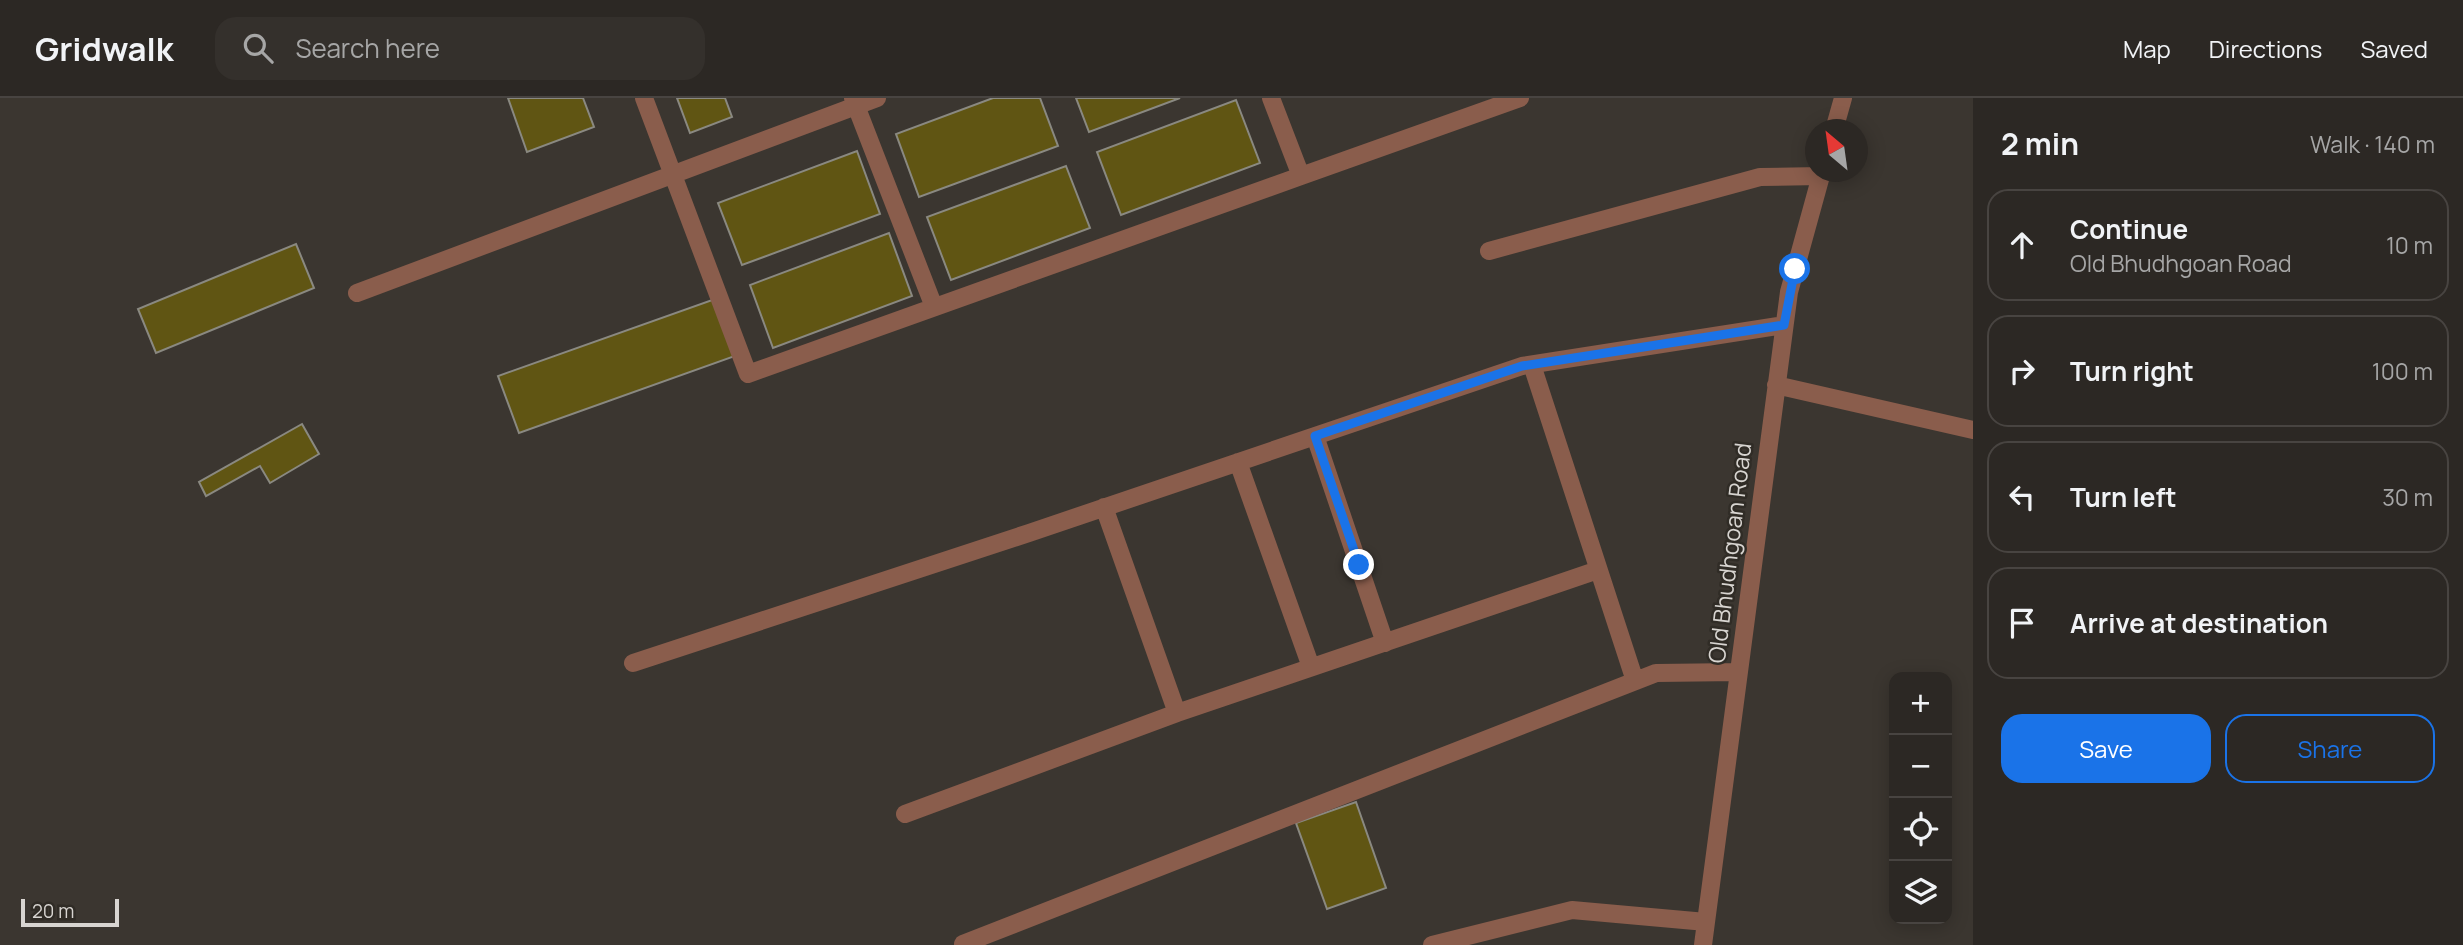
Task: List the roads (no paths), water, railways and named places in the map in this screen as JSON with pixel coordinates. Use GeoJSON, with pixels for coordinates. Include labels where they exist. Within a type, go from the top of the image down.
{"type":"FeatureCollection","features":[{"type":"Feature","properties":{"kind":"street"},"geometry":{"type":"LineString","coordinates":[[645,98],[748,374],[1520,98]]}},
{"type":"Feature","properties":{"kind":"street"},"geometry":{"type":"LineString","coordinates":[[357,293],[674,174],[854,102],[877,98]]}},
{"type":"Feature","properties":{"kind":"street"},"geometry":{"type":"LineString","coordinates":[[1271,98],[1301,176]]}},
{"type":"Feature","properties":{"kind":"street"},"geometry":{"type":"LineString","coordinates":[[1837,119],[1843,98]]}},
{"type":"Feature","properties":{"kind":"street"},"geometry":{"type":"LineString","coordinates":[[854,102],[934,307]]}},
{"type":"Feature","properties":{"kind":"street"},"geometry":{"type":"LineString","coordinates":[[1489,251],[1760,177],[1805,175]]}},
{"type":"Feature","properties":{"kind":"street","name":"Old Bhudhgoan Road"},"geometry":{"type":"LineString","coordinates":[[1703,945],[1789,292],[1819,182]]}},
{"type":"Feature","properties":{"kind":"street"},"geometry":{"type":"LineString","coordinates":[[633,663],[1522,366],[1784,325]]}},
{"type":"Feature","properties":{"kind":"street"},"geometry":{"type":"LineString","coordinates":[[1532,365],[1635,681]]}},
{"type":"Feature","properties":{"kind":"street"},"geometry":{"type":"LineString","coordinates":[[1776,385],[1973,430]]}},
{"type":"Feature","properties":{"kind":"street"},"geometry":{"type":"LineString","coordinates":[[1315,436],[1385,643]]}},
{"type":"Feature","properties":{"kind":"street"},"geometry":{"type":"LineString","coordinates":[[1238,462],[1311,667]]}},
{"type":"Feature","properties":{"kind":"street"},"geometry":{"type":"LineString","coordinates":[[1104,507],[1177,713]]}},
{"type":"Feature","properties":{"kind":"street"},"geometry":{"type":"LineString","coordinates":[[905,814],[1177,713],[1598,570]]}},
{"type":"Feature","properties":{"kind":"street"},"geometry":{"type":"LineString","coordinates":[[963,944],[1656,673],[1739,672]]}},
{"type":"Feature","properties":{"kind":"street"},"geometry":{"type":"LineString","coordinates":[[1432,945],[1572,911],[1706,922]]}}]}
